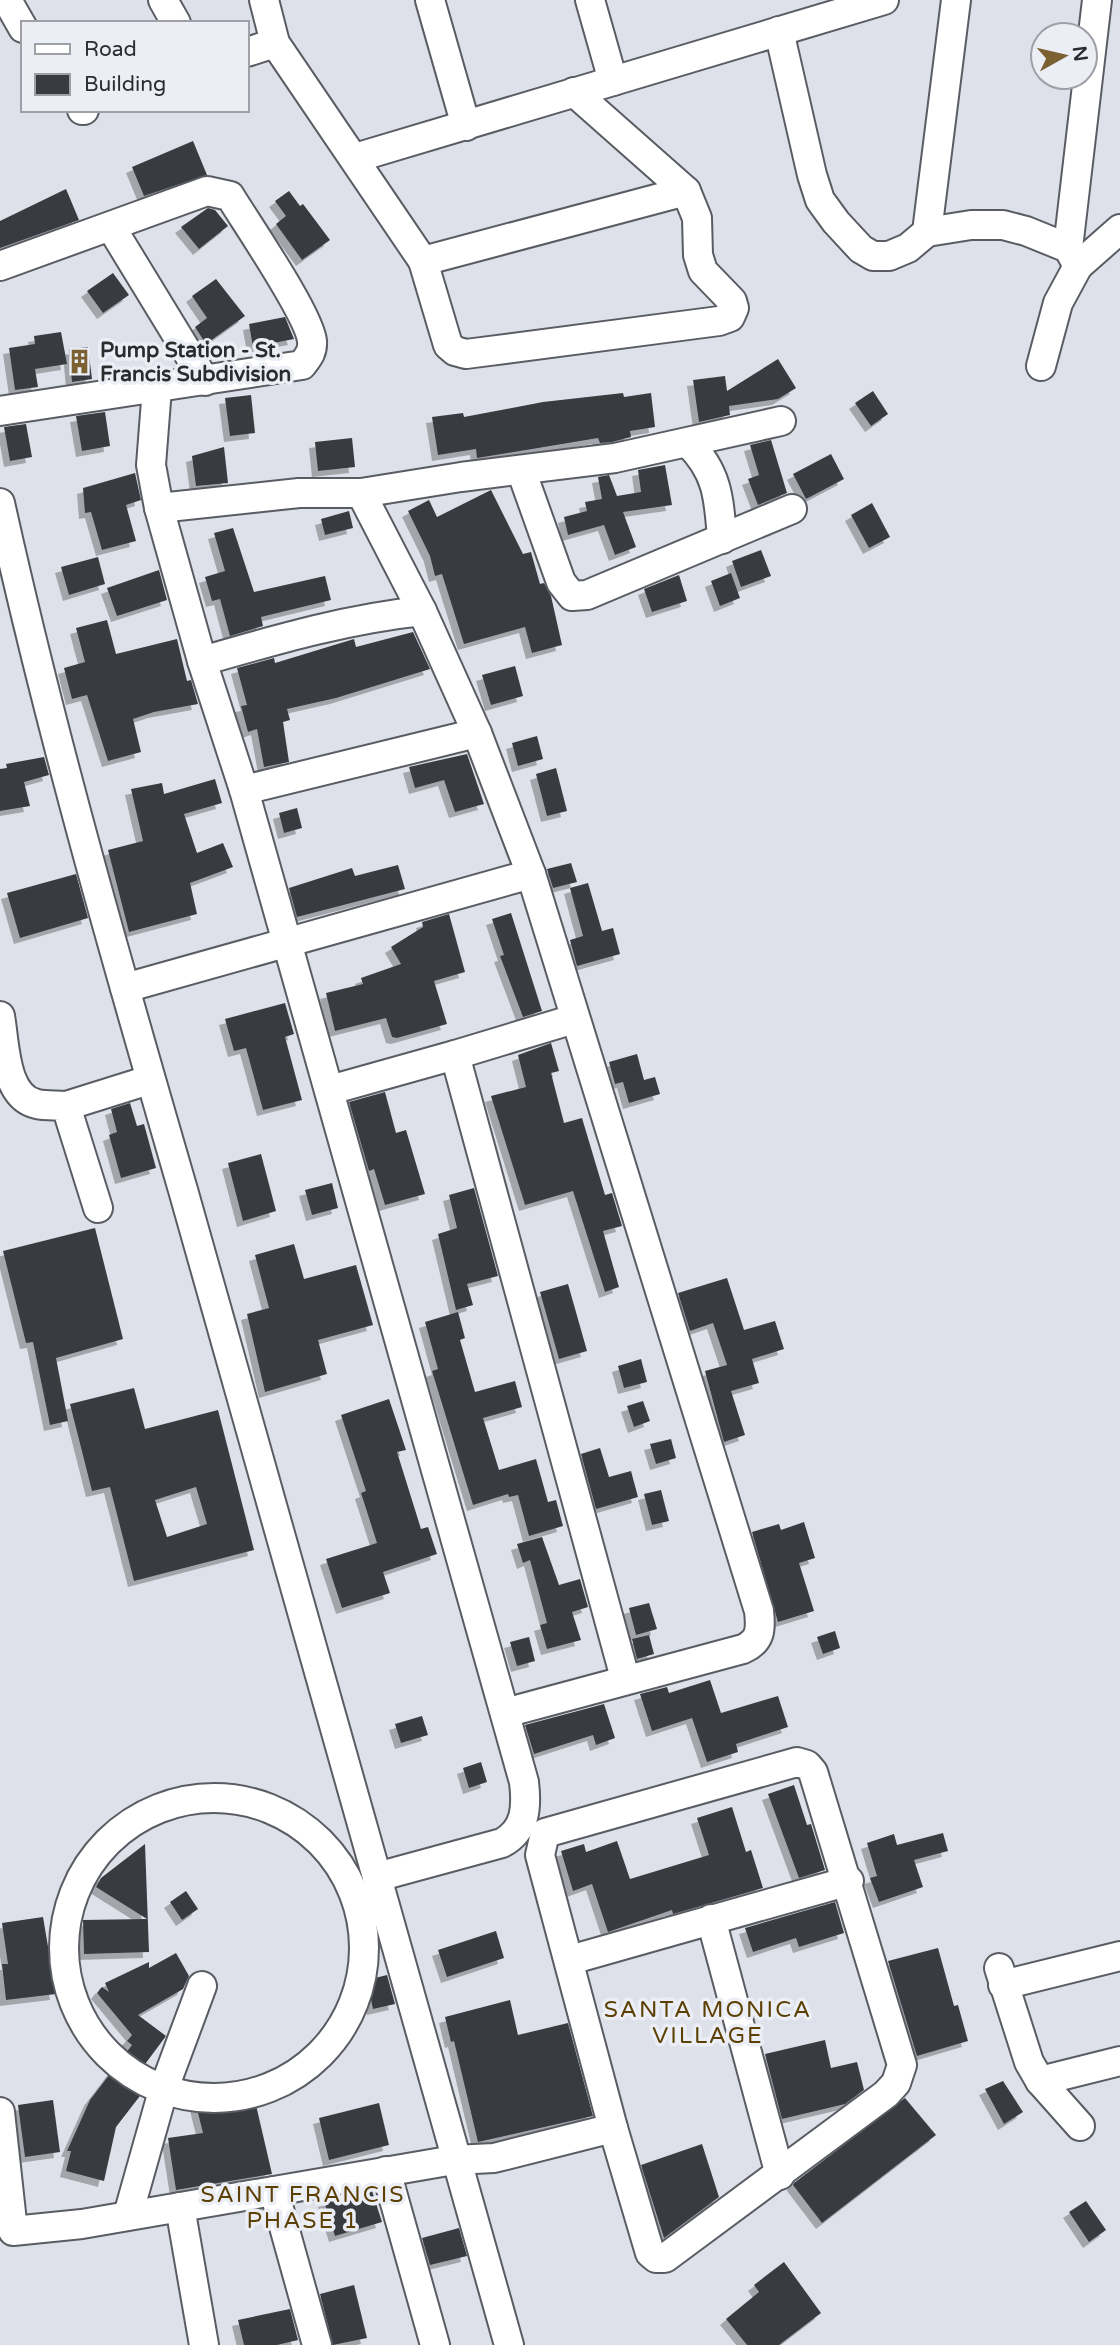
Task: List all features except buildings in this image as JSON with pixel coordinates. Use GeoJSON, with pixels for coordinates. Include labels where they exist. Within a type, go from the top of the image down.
{"type":"FeatureCollection","features":[{"type":"Feature","properties":{"kind":"street"},"geometry":{"type":"LineString","coordinates":[[7,0],[21,24]]}},
{"type":"Feature","properties":{"kind":"street"},"geometry":{"type":"LineString","coordinates":[[163,0],[175,21]]}},
{"type":"Feature","properties":{"kind":"street"},"geometry":{"type":"LineString","coordinates":[[264,0],[275,43],[423,261],[448,345],[455,351],[466,354],[719,321],[730,317],[734,308],[732,301],[703,271],[698,255],[697,218],[686,191],[574,92]]}},
{"type":"Feature","properties":{"kind":"street"},"geometry":{"type":"LineString","coordinates":[[430,0],[467,126]]}},
{"type":"Feature","properties":{"kind":"street"},"geometry":{"type":"LineString","coordinates":[[590,0],[613,81]]}},
{"type":"Feature","properties":{"kind":"street"},"geometry":{"type":"LineString","coordinates":[[355,158],[884,0]]}},
{"type":"Feature","properties":{"kind":"street"},"geometry":{"type":"LineString","coordinates":[[927,232],[956,0]]}},
{"type":"Feature","properties":{"kind":"street"},"geometry":{"type":"LineString","coordinates":[[1041,366],[1073,257],[1097,0]]}},
{"type":"Feature","properties":{"kind":"street"},"geometry":{"type":"LineString","coordinates":[[779,31],[820,200],[861,249],[873,256],[889,256],[927,232],[971,225],[1003,225],[1026,231],[1073,257]]}},
{"type":"Feature","properties":{"kind":"street"},"geometry":{"type":"LineString","coordinates":[[248,52],[275,43]]}},
{"type":"Feature","properties":{"kind":"street"},"geometry":{"type":"LineString","coordinates":[[0,266],[207,191],[230,196],[299,311],[312,340],[311,354],[302,365],[0,411]]}},
{"type":"Feature","properties":{"kind":"street"},"geometry":{"type":"LineString","coordinates":[[423,261],[686,191]]}},
{"type":"Feature","properties":{"kind":"street"},"geometry":{"type":"LineString","coordinates":[[111,227],[205,381]]}},
{"type":"Feature","properties":{"kind":"street"},"geometry":{"type":"LineString","coordinates":[[1073,257],[1120,229]]}},
{"type":"Feature","properties":{"kind":"street"},"geometry":{"type":"LineString","coordinates":[[157,388],[151,465],[159,508],[330,1090],[505,1713],[526,1802],[524,1819],[515,1836],[502,1843],[377,1877]]}},
{"type":"Feature","properties":{"kind":"street"},"geometry":{"type":"LineString","coordinates":[[159,508],[299,493],[361,493],[615,458],[781,421]]}},
{"type":"Feature","properties":{"kind":"street"},"geometry":{"type":"LineString","coordinates":[[688,443],[705,460],[713,475],[722,539]]}},
{"type":"Feature","properties":{"kind":"street"},"geometry":{"type":"LineString","coordinates":[[521,470],[561,582],[572,596],[587,595],[792,509]]}},
{"type":"Feature","properties":{"kind":"street"},"geometry":{"type":"LineString","coordinates":[[361,493],[422,611],[477,733],[531,874],[759,1611],[761,1632],[753,1644],[505,1713]]}},
{"type":"Feature","properties":{"kind":"street"},"geometry":{"type":"LineString","coordinates":[[0,503],[23,607],[149,1080],[191,1217],[454,2160],[509,2345]]}},
{"type":"Feature","properties":{"kind":"street"},"geometry":{"type":"LineString","coordinates":[[202,661],[324,626],[422,611]]}},
{"type":"Feature","properties":{"kind":"street"},"geometry":{"type":"LineString","coordinates":[[244,790],[477,733]]}},
{"type":"Feature","properties":{"kind":"street"},"geometry":{"type":"LineString","coordinates":[[125,988],[531,874]]}},
{"type":"Feature","properties":{"kind":"street"},"geometry":{"type":"LineString","coordinates":[[0,1016],[10,1070],[18,1091],[36,1104],[66,1106],[149,1080]]}},
{"type":"Feature","properties":{"kind":"street"},"geometry":{"type":"LineString","coordinates":[[330,1090],[574,1019]]}},
{"type":"Feature","properties":{"kind":"street"},"geometry":{"type":"LineString","coordinates":[[455,1055],[625,1678]]}},
{"type":"Feature","properties":{"kind":"street"},"geometry":{"type":"LineString","coordinates":[[66,1106],[97,1208]]}},
{"type":"Feature","properties":{"kind":"street"},"geometry":{"type":"LineString","coordinates":[[797,1762],[807,1765],[813,1772],[849,1881],[902,2065],[896,2083],[886,2094],[780,2175],[665,2258],[656,2258],[650,2252],[613,2127],[570,1960],[540,1855],[545,1833],[797,1762]]}},
{"type":"Feature","properties":{"kind":"street"},"geometry":{"type":"LineString","coordinates":[[209,1796],[268,1805],[313,1833],[348,1876],[365,1932],[360,1989],[334,2041],[291,2080],[231,2099],[163,2091],[115,2063],[77,2013],[63,1952],[73,1893],[105,1842],[154,1808],[209,1796]]}},
{"type":"Feature","properties":{"kind":"street"},"geometry":{"type":"LineString","coordinates":[[570,1960],[849,1881]]}},
{"type":"Feature","properties":{"kind":"street"},"geometry":{"type":"LineString","coordinates":[[711,1919],[780,2175]]}},
{"type":"Feature","properties":{"kind":"street"},"geometry":{"type":"LineString","coordinates":[[1080,2126],[1040,2081],[1028,2062],[1001,1977],[1120,1955]]}},
{"type":"Feature","properties":{"kind":"street"},"geometry":{"type":"LineString","coordinates":[[128,2216],[163,2091],[202,1986]]}},
{"type":"Feature","properties":{"kind":"street"},"geometry":{"type":"LineString","coordinates":[[1040,2081],[1120,2061]]}},
{"type":"Feature","properties":{"kind":"street"},"geometry":{"type":"LineString","coordinates":[[0,2112],[7,2232],[82,2224],[454,2160],[494,2158],[613,2127]]}},
{"type":"Feature","properties":{"kind":"street"},"geometry":{"type":"LineString","coordinates":[[386,2171],[435,2345]]}},
{"type":"Feature","properties":{"kind":"street"},"geometry":{"type":"LineString","coordinates":[[274,2191],[317,2345]]}},
{"type":"Feature","properties":{"kind":"street"},"geometry":{"type":"LineString","coordinates":[[180,2207],[204,2345]]}},
{"type":"Feature","properties":{"kind":"place","name":"Pump Station - St. Francis Subdivision"},"geometry":{"type":"Point","coordinates":[80,362]}},
{"type":"Feature","properties":{"kind":"district","name":"SANTA MONICA VILLAGE"},"geometry":{"type":"Point","coordinates":[708,2023]}},
{"type":"Feature","properties":{"kind":"district","name":"SAINT FRANCIS PHASE 1"},"geometry":{"type":"Point","coordinates":[303,2208]}}]}
